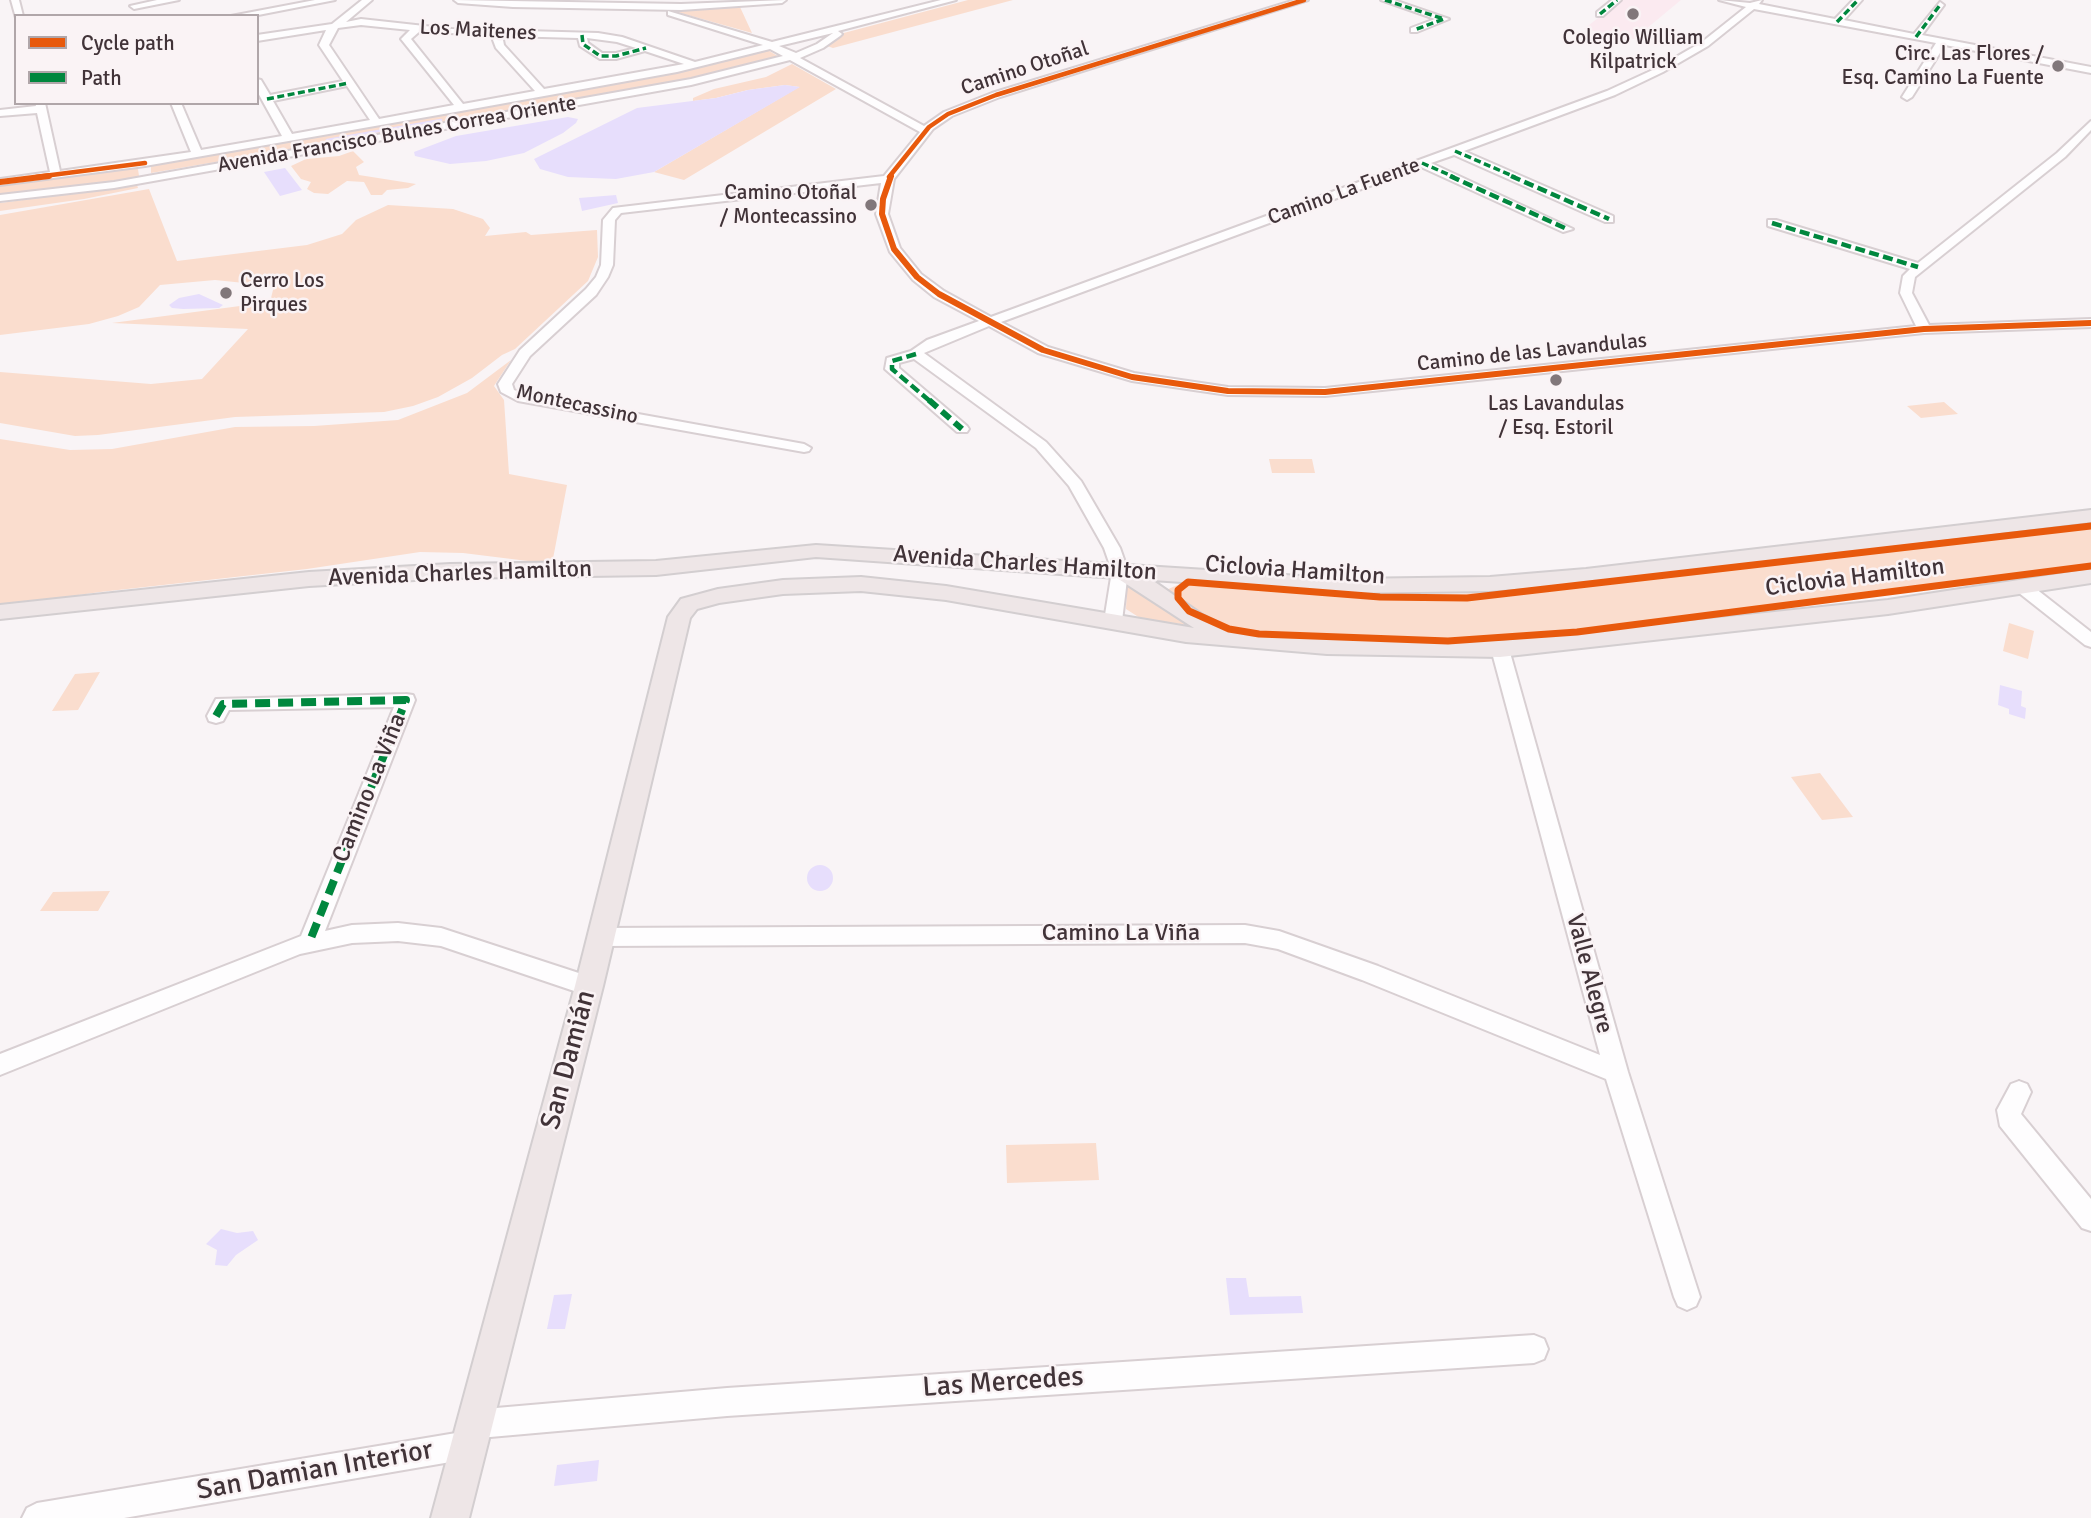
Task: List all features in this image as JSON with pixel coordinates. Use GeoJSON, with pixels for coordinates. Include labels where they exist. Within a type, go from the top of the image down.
{"type":"FeatureCollection","features":[{"type":"Feature","properties":{"kind":"main road","name":"Avenida Charles Hamilton"},"geometry":{"type":"LineString","coordinates":[[0,612],[309,579],[450,571],[656,568],[816,551],[1377,586],[1514,582],[2091,516]]}},
{"type":"Feature","properties":{"kind":"main road"},"geometry":{"type":"LineString","coordinates":[[1120,571],[1154,590],[1193,619],[1218,631],[1250,641]]}},
{"type":"Feature","properties":{"kind":"main road"},"geometry":{"type":"LineString","coordinates":[[1154,590],[1170,580],[1189,576]]}},
{"type":"Feature","properties":{"kind":"main road","name":"Avenida Charles Hamilton"},"geometry":{"type":"LineString","coordinates":[[689,604],[757,590],[861,584],[918,589],[1186,635],[1328,646],[1500,649],[1888,607],[2091,576]]}},
{"type":"Feature","properties":{"kind":"main road","name":"San Damián"},"geometry":{"type":"LineString","coordinates":[[450,1518],[589,986],[679,617],[689,604]]}},
{"type":"Feature","properties":{"kind":"street"},"geometry":{"type":"LineString","coordinates":[[134,7],[176,0]]}},
{"type":"Feature","properties":{"kind":"street"},"geometry":{"type":"LineString","coordinates":[[247,14],[331,0]]}},
{"type":"Feature","properties":{"kind":"street"},"geometry":{"type":"LineString","coordinates":[[368,0],[326,35],[324,45],[376,122]]}},
{"type":"Feature","properties":{"kind":"street"},"geometry":{"type":"LineString","coordinates":[[458,0],[650,7],[782,0]]}},
{"type":"Feature","properties":{"kind":"street"},"geometry":{"type":"LineString","coordinates":[[541,0],[728,0]]}},
{"type":"Feature","properties":{"kind":"street","name":"Avenida Francisco Bulnes Correa Oriente"},"geometry":{"type":"LineString","coordinates":[[0,182],[145,163],[696,65],[765,43],[850,26],[952,0]]}},
{"type":"Feature","properties":{"kind":"street","name":"Camino Otoñal"},"geometry":{"type":"LineString","coordinates":[[888,179],[926,131],[947,114],[974,102],[1304,0]]}},
{"type":"Feature","properties":{"kind":"street"},"geometry":{"type":"LineString","coordinates":[[1385,0],[1444,19],[1414,30]]}},
{"type":"Feature","properties":{"kind":"street"},"geometry":{"type":"LineString","coordinates":[[1600,14],[1617,0]]}},
{"type":"Feature","properties":{"kind":"street"},"geometry":{"type":"LineString","coordinates":[[1723,0],[1755,3],[1837,22],[2091,70]]}},
{"type":"Feature","properties":{"kind":"street"},"geometry":{"type":"LineString","coordinates":[[1837,22],[1858,0]]}},
{"type":"Feature","properties":{"kind":"street"},"geometry":{"type":"LineString","coordinates":[[638,1],[765,43],[926,131]]}},
{"type":"Feature","properties":{"kind":"street"},"geometry":{"type":"LineString","coordinates":[[742,2],[765,43]]}},
{"type":"Feature","properties":{"kind":"street","name":"Camino La Fuente"},"geometry":{"type":"LineString","coordinates":[[962,429],[892,369],[892,362],[916,354],[932,343],[988,322],[1584,104],[1660,70],[1718,35],[1755,3]]}},
{"type":"Feature","properties":{"kind":"street"},"geometry":{"type":"LineString","coordinates":[[1916,37],[1940,5]]}},
{"type":"Feature","properties":{"kind":"street","name":"Los Maitenes"},"geometry":{"type":"LineString","coordinates":[[259,38],[336,25],[368,23],[503,34],[582,35],[615,38],[696,65]]}},
{"type":"Feature","properties":{"kind":"street","name":"Avenida Francisco Bulnes Correa Oriente"},"geometry":{"type":"LineString","coordinates":[[0,198],[147,179],[691,82],[792,57],[820,46],[850,26]]}},
{"type":"Feature","properties":{"kind":"street"},"geometry":{"type":"LineString","coordinates":[[417,29],[406,39],[461,108]]}},
{"type":"Feature","properties":{"kind":"street"},"geometry":{"type":"LineString","coordinates":[[503,34],[498,40],[499,46],[542,93]]}},
{"type":"Feature","properties":{"kind":"street"},"geometry":{"type":"LineString","coordinates":[[582,35],[583,44],[600,57],[612,57],[646,48]]}},
{"type":"Feature","properties":{"kind":"street"},"geometry":{"type":"LineString","coordinates":[[1907,97],[1942,42]]}},
{"type":"Feature","properties":{"kind":"street"},"geometry":{"type":"LineString","coordinates":[[267,99],[349,83]]}},
{"type":"Feature","properties":{"kind":"street"},"geometry":{"type":"LineString","coordinates":[[259,85],[288,137]]}},
{"type":"Feature","properties":{"kind":"street"},"geometry":{"type":"LineString","coordinates":[[177,105],[197,154]]}},
{"type":"Feature","properties":{"kind":"street"},"geometry":{"type":"LineString","coordinates":[[0,113],[40,106],[56,176]]}},
{"type":"Feature","properties":{"kind":"street"},"geometry":{"type":"LineString","coordinates":[[1924,329],[1906,293],[1906,281],[1918,267],[2061,155],[2091,124]]}},
{"type":"Feature","properties":{"kind":"street"},"geometry":{"type":"LineString","coordinates":[[1455,151],[1609,219]]}},
{"type":"Feature","properties":{"kind":"street"},"geometry":{"type":"LineString","coordinates":[[145,163],[147,179]]}},
{"type":"Feature","properties":{"kind":"street"},"geometry":{"type":"LineString","coordinates":[[1422,163],[1567,229]]}},
{"type":"Feature","properties":{"kind":"street"},"geometry":{"type":"LineString","coordinates":[[888,179],[883,199],[883,220],[890,241],[901,258],[939,295],[988,322]]}},
{"type":"Feature","properties":{"kind":"street","name":"Montecassino"},"geometry":{"type":"LineString","coordinates":[[804,447],[518,397],[508,392],[505,384],[525,353],[591,292],[602,277],[607,265],[610,220],[617,211],[888,179]]}},
{"type":"Feature","properties":{"kind":"street"},"geometry":{"type":"LineString","coordinates":[[1772,223],[1918,267]]}},
{"type":"Feature","properties":{"kind":"street","name":"Camino de las Lavandulas"},"geometry":{"type":"LineString","coordinates":[[988,322],[1042,350],[1120,374],[1192,388],[1277,393],[1339,390],[1924,329],[2091,323]]}},
{"type":"Feature","properties":{"kind":"street"},"geometry":{"type":"LineString","coordinates":[[916,354],[1024,431],[1054,457],[1086,499],[1112,548],[1120,571],[1113,621]]}},
{"type":"Feature","properties":{"kind":"street"},"geometry":{"type":"LineString","coordinates":[[2020,585],[2091,641]]}},
{"type":"Feature","properties":{"kind":"street","name":"Valle Alegre"},"geometry":{"type":"LineString","coordinates":[[1500,649],[1616,1072],[1687,1297]]}},
{"type":"Feature","properties":{"kind":"street","name":"Camino La Viña"},"geometry":{"type":"LineString","coordinates":[[216,716],[223,704],[406,700],[309,943]]}},
{"type":"Feature","properties":{"kind":"street"},"geometry":{"type":"LineString","coordinates":[[0,1065],[309,943],[375,932],[420,934],[460,943],[589,986]]}},
{"type":"Feature","properties":{"kind":"street","name":"Camino La Viña"},"geometry":{"type":"LineString","coordinates":[[600,937],[1245,934],[1279,940],[1344,964],[1616,1072]]}},
{"type":"Feature","properties":{"kind":"street"},"geometry":{"type":"LineString","coordinates":[[2019,1091],[2009,1110],[2009,1118],[2091,1219]]}},
{"type":"Feature","properties":{"kind":"street","name":"Las Mercedes"},"geometry":{"type":"LineString","coordinates":[[470,1434],[766,1399],[1534,1349]]}},
{"type":"Feature","properties":{"kind":"street","name":"San Damian Interior"},"geometry":{"type":"LineString","coordinates":[[37,1518],[470,1434]]}},
{"type":"Feature","properties":{"kind":"shaded area"},"geometry":{"type":"Polygon","coordinates":[[[968,0],[1013,0],[833,48],[827,46],[840,34],[968,0]]]}},
{"type":"Feature","properties":{"kind":"shaded area","name":"Colegio William Kilpatrick"},"geometry":{"type":"Polygon","coordinates":[[[1621,0],[1681,0],[1634,39],[1584,29],[1621,0]]]}},
{"type":"Feature","properties":{"kind":"shaded area"},"geometry":{"type":"Polygon","coordinates":[[[740,7],[752,33],[670,10],[740,7]]]}},
{"type":"Feature","properties":{"kind":"shaded area"},"geometry":{"type":"Polygon","coordinates":[[[766,49],[781,58],[685,82],[151,173],[154,163],[766,49]]]}},
{"type":"Feature","properties":{"kind":"shaded area"},"geometry":{"type":"Polygon","coordinates":[[[792,64],[836,89],[684,180],[654,172],[799,87],[785,85],[716,98],[693,101],[693,98],[714,89],[766,77],[792,64]]]}},
{"type":"Feature","properties":{"kind":"shaded area"},"geometry":{"type":"Polygon","coordinates":[[[785,85],[800,87],[654,172],[616,179],[568,177],[540,169],[534,159],[637,108],[716,98],[785,85]]]}},
{"type":"Feature","properties":{"kind":"shaded area"},"geometry":{"type":"Polygon","coordinates":[[[568,117],[578,119],[563,133],[524,153],[486,161],[450,164],[415,156],[414,152],[456,136],[568,117]]]}},
{"type":"Feature","properties":{"kind":"shaded area"},"geometry":{"type":"Polygon","coordinates":[[[353,151],[364,162],[356,167],[359,175],[416,184],[408,188],[387,190],[382,195],[371,195],[364,182],[347,181],[328,194],[314,193],[307,189],[311,182],[301,179],[291,166],[306,159],[339,156],[353,151]]]}},
{"type":"Feature","properties":{"kind":"shaded area"},"geometry":{"type":"Polygon","coordinates":[[[285,168],[302,190],[280,196],[264,172],[285,168]]]}},
{"type":"Feature","properties":{"kind":"shaded area"},"geometry":{"type":"Polygon","coordinates":[[[138,169],[139,176],[0,196],[0,185],[138,169]]]}},
{"type":"Feature","properties":{"kind":"shaded area"},"geometry":{"type":"Polygon","coordinates":[[[137,185],[138,188],[84,199],[0,211],[0,203],[137,185]]]}},
{"type":"Feature","properties":{"kind":"shaded area"},"geometry":{"type":"Polygon","coordinates":[[[149,189],[177,261],[307,245],[342,234],[356,220],[388,205],[453,209],[483,219],[490,228],[485,236],[597,230],[598,257],[588,281],[515,349],[438,397],[413,406],[384,412],[235,417],[75,436],[0,423],[0,372],[151,384],[202,379],[248,329],[112,323],[270,302],[274,286],[215,280],[160,285],[139,307],[118,316],[89,324],[0,335],[0,215],[149,189]]]}},
{"type":"Feature","properties":{"kind":"shaded area"},"geometry":{"type":"Polygon","coordinates":[[[616,195],[618,203],[582,211],[579,198],[616,195]]]}},
{"type":"Feature","properties":{"kind":"shaded area"},"geometry":{"type":"Polygon","coordinates":[[[199,294],[223,305],[219,308],[183,309],[169,305],[179,298],[199,294]]]}},
{"type":"Feature","properties":{"kind":"shaded area"},"geometry":{"type":"Polygon","coordinates":[[[511,360],[494,386],[504,400],[509,474],[567,485],[552,564],[463,553],[420,552],[307,569],[0,606],[0,439],[70,450],[112,449],[235,427],[314,426],[398,420],[467,393],[511,360]]]}},
{"type":"Feature","properties":{"kind":"shaded area"},"geometry":{"type":"Polygon","coordinates":[[[1944,402],[1958,414],[1921,418],[1907,406],[1944,402]]]}},
{"type":"Feature","properties":{"kind":"shaded area"},"geometry":{"type":"Polygon","coordinates":[[[1269,459],[1312,459],[1315,473],[1272,473],[1269,459]]]}},
{"type":"Feature","properties":{"kind":"shaded area"},"geometry":{"type":"Polygon","coordinates":[[[2091,523],[2091,566],[1752,611],[1569,640],[1502,642],[1326,639],[1240,633],[1140,618],[1126,609],[1127,586],[1130,583],[1153,596],[1184,582],[1352,594],[1461,594],[1591,582],[2091,523]]]}},
{"type":"Feature","properties":{"kind":"shaded area"},"geometry":{"type":"Polygon","coordinates":[[[2009,623],[2034,631],[2028,659],[2003,651],[2009,623]]]}},
{"type":"Feature","properties":{"kind":"shaded area"},"geometry":{"type":"Polygon","coordinates":[[[100,672],[78,710],[52,711],[75,674],[100,672]]]}},
{"type":"Feature","properties":{"kind":"shaded area"},"geometry":{"type":"Polygon","coordinates":[[[2000,685],[2022,691],[2021,706],[2026,708],[2025,719],[2009,714],[2009,709],[1998,705],[2000,685]]]}},
{"type":"Feature","properties":{"kind":"shaded area"},"geometry":{"type":"Polygon","coordinates":[[[1820,773],[1853,817],[1822,820],[1791,777],[1820,773]]]}},
{"type":"Feature","properties":{"kind":"shaded area"},"geometry":{"type":"Polygon","coordinates":[[[820,865],[829,869],[833,878],[829,887],[820,891],[811,887],[807,878],[811,869],[820,865]]]}},
{"type":"Feature","properties":{"kind":"shaded area"},"geometry":{"type":"Polygon","coordinates":[[[110,891],[98,911],[40,911],[53,892],[110,891]]]}},
{"type":"Feature","properties":{"kind":"shaded area"},"geometry":{"type":"Polygon","coordinates":[[[1096,1143],[1099,1180],[1007,1183],[1006,1145],[1096,1143]]]}},
{"type":"Feature","properties":{"kind":"shaded area"},"geometry":{"type":"Polygon","coordinates":[[[221,1229],[237,1233],[253,1231],[258,1240],[236,1255],[227,1266],[215,1265],[217,1250],[206,1244],[221,1229]]]}},
{"type":"Feature","properties":{"kind":"shaded area"},"geometry":{"type":"Polygon","coordinates":[[[1226,1278],[1246,1278],[1249,1297],[1301,1296],[1303,1313],[1230,1315],[1226,1278]]]}},
{"type":"Feature","properties":{"kind":"shaded area"},"geometry":{"type":"Polygon","coordinates":[[[572,1294],[565,1329],[547,1329],[554,1295],[572,1294]]]}},
{"type":"Feature","properties":{"kind":"shaded area"},"geometry":{"type":"Polygon","coordinates":[[[599,1460],[597,1481],[554,1486],[557,1465],[599,1460]]]}},
{"type":"Feature","properties":{"kind":"waterway"},"geometry":{"type":"LineString","coordinates":[[327,140],[441,120]]}},
{"type":"Feature","properties":{"kind":"marked path"},"geometry":{"type":"LineString","coordinates":[[1385,0],[1444,19],[1414,30]]}},
{"type":"Feature","properties":{"kind":"marked path"},"geometry":{"type":"LineString","coordinates":[[1600,14],[1617,0]]}},
{"type":"Feature","properties":{"kind":"marked path"},"geometry":{"type":"LineString","coordinates":[[1837,22],[1858,0]]}},
{"type":"Feature","properties":{"kind":"marked path"},"geometry":{"type":"LineString","coordinates":[[1916,37],[1940,5]]}},
{"type":"Feature","properties":{"kind":"marked path"},"geometry":{"type":"LineString","coordinates":[[582,35],[583,44],[600,56],[616,56],[646,48]]}},
{"type":"Feature","properties":{"kind":"marked path"},"geometry":{"type":"LineString","coordinates":[[267,99],[349,83]]}},
{"type":"Feature","properties":{"kind":"marked path"},"geometry":{"type":"LineString","coordinates":[[1455,151],[1609,219]]}},
{"type":"Feature","properties":{"kind":"marked path"},"geometry":{"type":"LineString","coordinates":[[1422,163],[1567,229]]}},
{"type":"Feature","properties":{"kind":"marked path"},"geometry":{"type":"LineString","coordinates":[[1772,223],[1918,267]]}},
{"type":"Feature","properties":{"kind":"marked path"},"geometry":{"type":"LineString","coordinates":[[916,354],[892,361],[892,369],[962,429]]}},
{"type":"Feature","properties":{"kind":"marked path"},"geometry":{"type":"LineString","coordinates":[[216,716],[223,704],[406,700],[309,943]]}},
{"type":"Feature","properties":{"kind":"cycle path"},"geometry":{"type":"LineString","coordinates":[[1304,0],[996,95],[948,114],[929,127],[888,179],[882,214],[894,249],[917,277],[939,294],[1043,350],[1132,377],[1228,391],[1325,392],[1924,329],[2091,323]]}},
{"type":"Feature","properties":{"kind":"cycle path"},"geometry":{"type":"LineString","coordinates":[[0,182],[145,163]]}},
{"type":"Feature","properties":{"kind":"cycle path","name":"Ciclovia Hamilton"},"geometry":{"type":"LineString","coordinates":[[2091,526],[1467,598],[1380,597],[1188,582],[1178,590],[1178,598],[1189,611],[1229,629],[1259,634],[1448,641],[1577,632],[2091,566]]}},
{"type":"Feature","properties":{"kind":"place","name":"Colegio William Kilpatrick"},"geometry":{"type":"Point","coordinates":[1633,14]}},
{"type":"Feature","properties":{"kind":"place","name":"Circ. Las Flores / Esq. Camino La Fuente"},"geometry":{"type":"Point","coordinates":[2058,66]}},
{"type":"Feature","properties":{"kind":"place","name":"Camino Otoñal / Montecassino"},"geometry":{"type":"Point","coordinates":[871,205]}},
{"type":"Feature","properties":{"kind":"place","name":"Cerro Los Pirques"},"geometry":{"type":"Point","coordinates":[226,293]}},
{"type":"Feature","properties":{"kind":"place","name":"Las Lavandulas / Esq. Estoril"},"geometry":{"type":"Point","coordinates":[1556,380]}}]}
